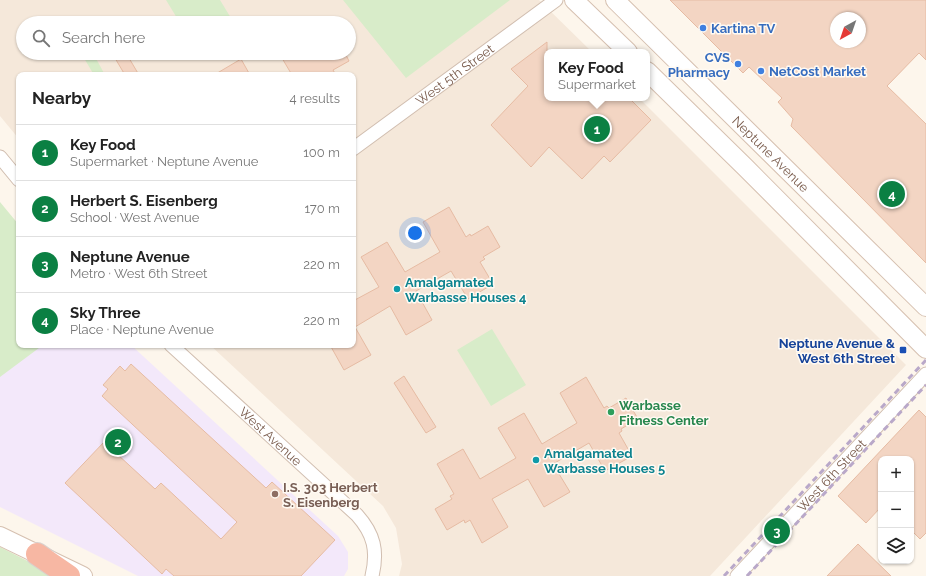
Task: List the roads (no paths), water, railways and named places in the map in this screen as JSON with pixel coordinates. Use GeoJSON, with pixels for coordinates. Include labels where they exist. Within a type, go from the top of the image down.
{"type":"FeatureCollection","features":[{"type":"Feature","properties":{"kind":"highway"},"geometry":{"type":"LineString","coordinates":[[37,554],[69,576]]}},
{"type":"Feature","properties":{"kind":"main road"},"geometry":{"type":"LineString","coordinates":[[574,0],[625,49]]}},
{"type":"Feature","properties":{"kind":"main road","name":"Neptune Avenue"},"geometry":{"type":"LineString","coordinates":[[616,0],[926,307]]}},
{"type":"Feature","properties":{"kind":"main road"},"geometry":{"type":"LineString","coordinates":[[650,74],[746,167],[926,349]]}},
{"type":"Feature","properties":{"kind":"main road"},"geometry":{"type":"LineString","coordinates":[[0,536],[83,576]]}},
{"type":"Feature","properties":{"kind":"street","name":"West 5th Street"},"geometry":{"type":"LineString","coordinates":[[356,147],[556,0]]}},
{"type":"Feature","properties":{"kind":"street"},"geometry":{"type":"LineString","coordinates":[[0,158],[16,177]]}},
{"type":"Feature","properties":{"kind":"street","name":"West Avenue"},"geometry":{"type":"LineString","coordinates":[[174,348],[357,515],[372,538],[375,551],[375,565],[372,576]]}},
{"type":"Feature","properties":{"kind":"street","name":"West 6th Street"},"geometry":{"type":"LineString","coordinates":[[737,576],[926,374]]}},
{"type":"Feature","properties":{"kind":"railway"},"geometry":{"type":"LineString","coordinates":[[724,576],[926,360]]}},
{"type":"Feature","properties":{"kind":"railway"},"geometry":{"type":"LineString","coordinates":[[747,576],[926,385]]}},
{"type":"Feature","properties":{"kind":"place","name":"Kartina TV"},"geometry":{"type":"Point","coordinates":[703,28]}},
{"type":"Feature","properties":{"kind":"place","name":"CVS Pharmacy"},"geometry":{"type":"Point","coordinates":[738,64]}},
{"type":"Feature","properties":{"kind":"place","name":"NetCost Market"},"geometry":{"type":"Point","coordinates":[761,71]}},
{"type":"Feature","properties":{"kind":"place","name":"Key Food"},"geometry":{"type":"Point","coordinates":[597,129]}},
{"type":"Feature","properties":{"kind":"place","name":"Sky Three"},"geometry":{"type":"Point","coordinates":[892,194]}},
{"type":"Feature","properties":{"kind":"place","name":"Amalgamated Warbasse Houses 4"},"geometry":{"type":"Point","coordinates":[397,289]}},
{"type":"Feature","properties":{"kind":"place","name":"Neptune Avenue & West 6th Street"},"geometry":{"type":"Point","coordinates":[903,350]}},
{"type":"Feature","properties":{"kind":"place","name":"Warbasse Fitness Center"},"geometry":{"type":"Point","coordinates":[611,412]}},
{"type":"Feature","properties":{"kind":"place","name":"Herbert S. Eisenberg"},"geometry":{"type":"Point","coordinates":[118,442]}},
{"type":"Feature","properties":{"kind":"place","name":"Amalgamated Warbasse Houses 5"},"geometry":{"type":"Point","coordinates":[536,460]}},
{"type":"Feature","properties":{"kind":"place","name":"I.S. 303 Herbert S. Eisenberg"},"geometry":{"type":"Point","coordinates":[275,494]}},
{"type":"Feature","properties":{"kind":"place","name":"Neptune Avenue"},"geometry":{"type":"Point","coordinates":[777,531]}}]}
